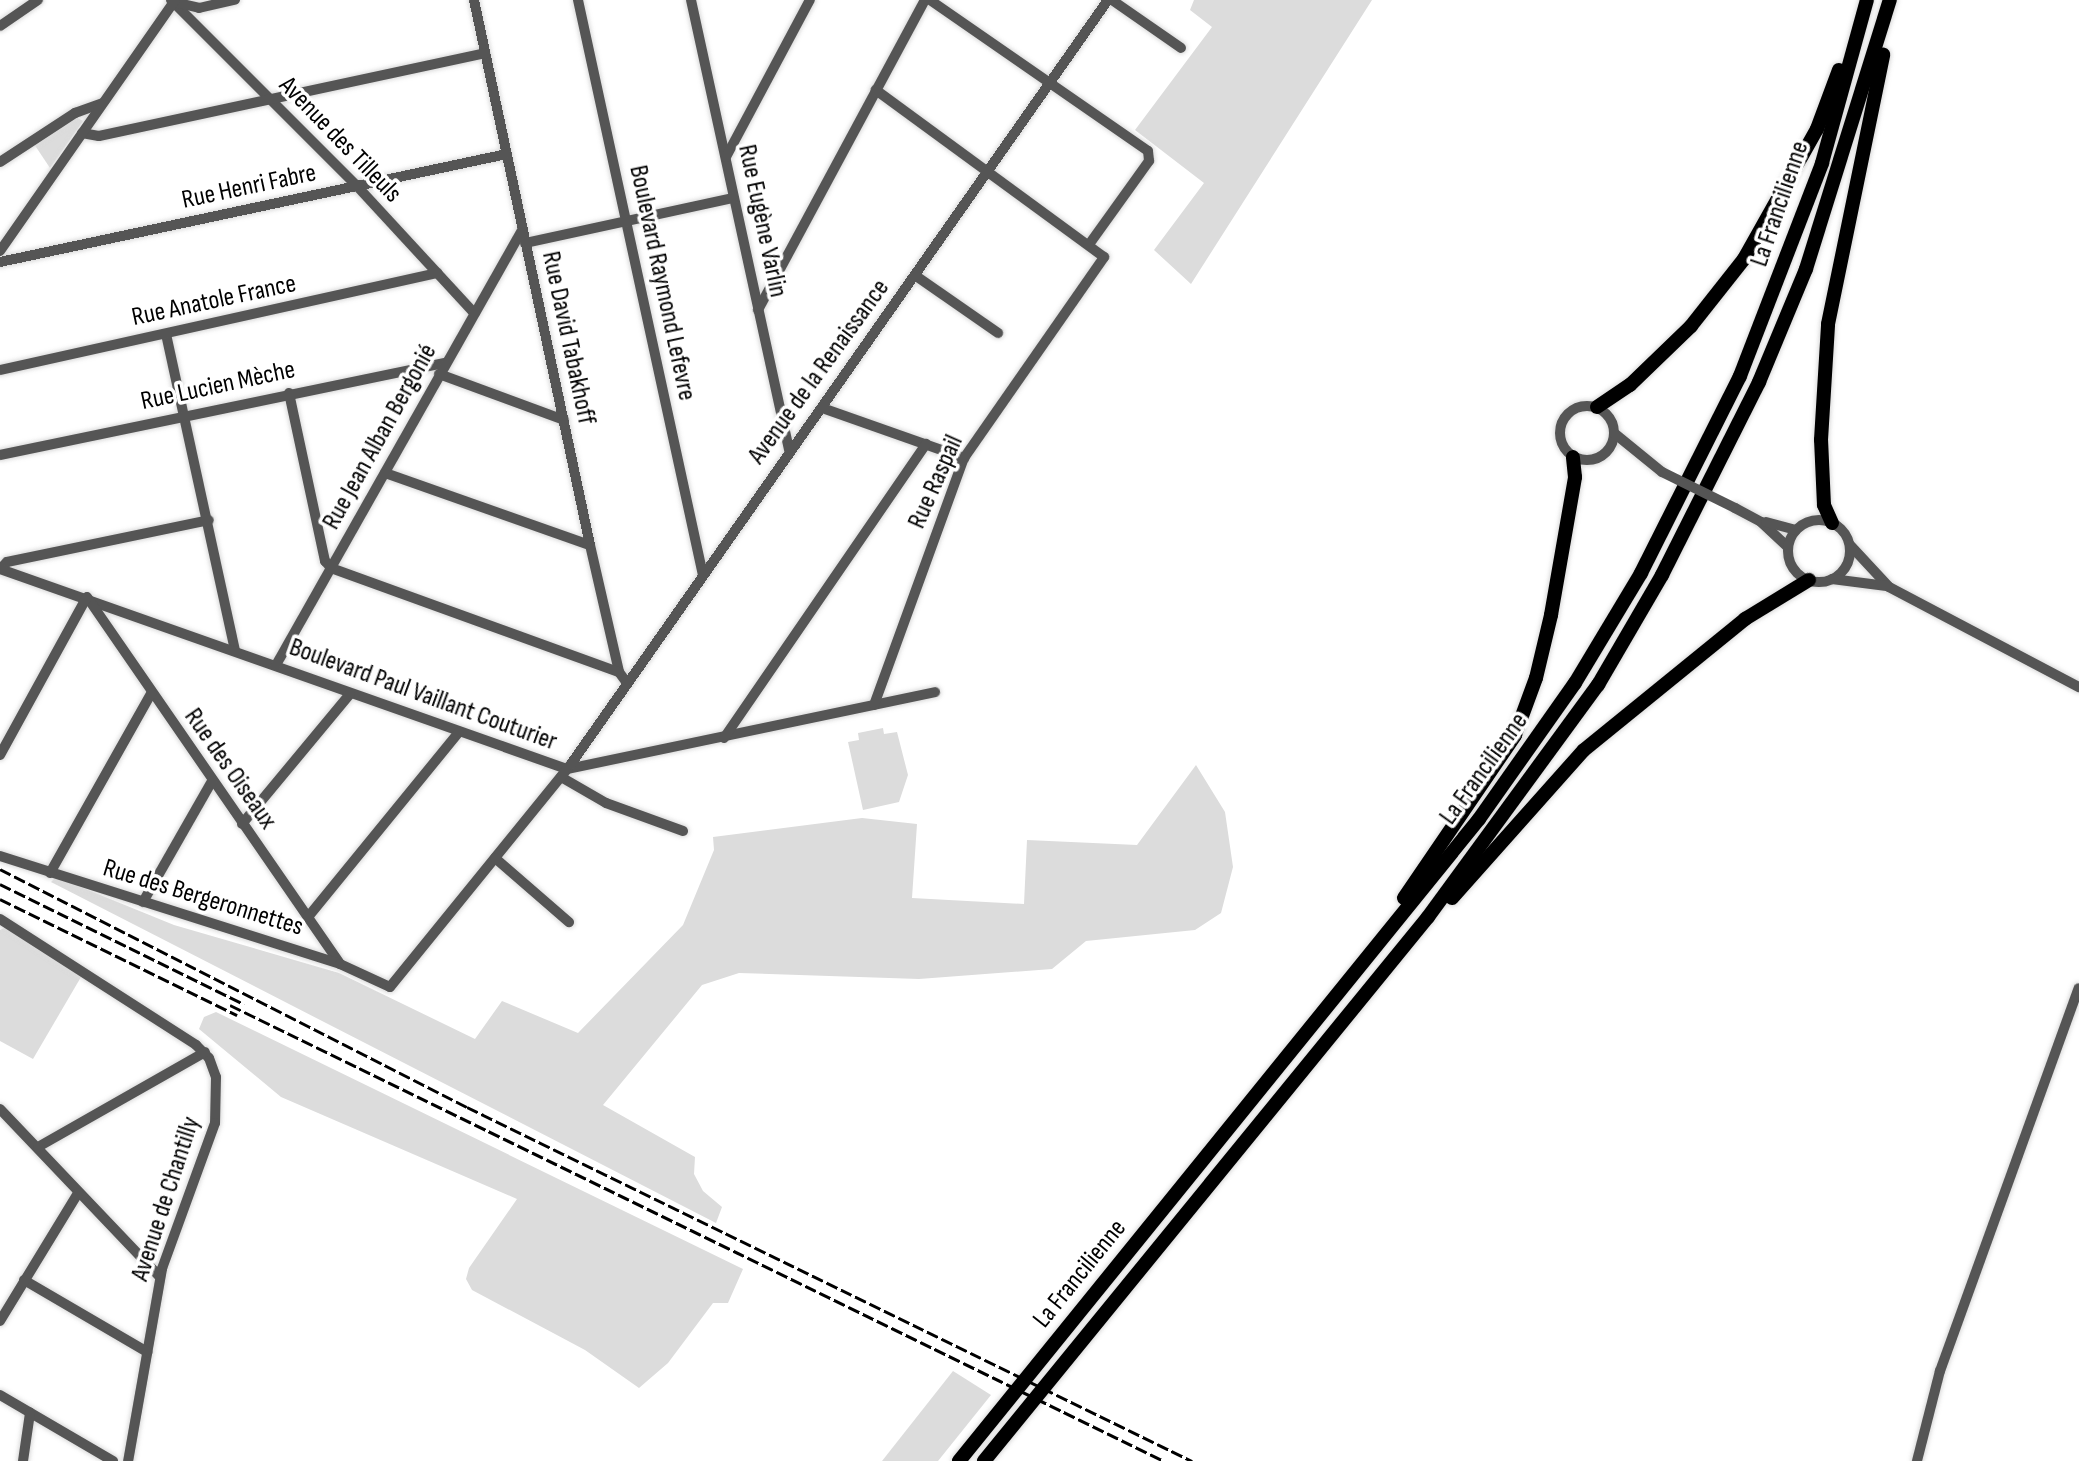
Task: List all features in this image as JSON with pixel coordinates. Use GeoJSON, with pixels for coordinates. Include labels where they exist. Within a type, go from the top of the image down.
{"type":"FeatureCollection","features":[{"type":"Feature","properties":{"kind":"highway","name":"La Francilienne"},"geometry":{"type":"LineString","coordinates":[[959,1461],[1479,819],[1575,683],[1694,474],[1779,282],[1822,163],[1867,0]]}},
{"type":"Feature","properties":{"kind":"highway","name":"La Francilienne"},"geometry":{"type":"LineString","coordinates":[[984,1461],[1428,917],[1598,685],[1715,474],[1806,269],[1890,0]]}},
{"type":"Feature","properties":{"kind":"highway"},"geometry":{"type":"LineString","coordinates":[[1597,407],[1630,385],[1691,326],[1744,259],[1817,129],[1852,24],[1863,17]]}},
{"type":"Feature","properties":{"kind":"highway"},"geometry":{"type":"LineString","coordinates":[[1832,523],[1824,505],[1821,440],[1828,324],[1887,37],[1884,26]]}},
{"type":"Feature","properties":{"kind":"highway"},"geometry":{"type":"LineString","coordinates":[[1369,953],[1515,735],[1536,678],[1551,615],[1575,477],[1573,457]]}},
{"type":"Feature","properties":{"kind":"highway"},"geometry":{"type":"LineString","coordinates":[[1428,917],[1437,916],[1563,771],[1615,723],[1777,595],[1809,580]]}},
{"type":"Feature","properties":{"kind":"street"},"geometry":{"type":"LineString","coordinates":[[0,26],[38,0]]}},
{"type":"Feature","properties":{"kind":"street"},"geometry":{"type":"LineString","coordinates":[[2,242],[173,1],[199,8],[235,0]]}},
{"type":"Feature","properties":{"kind":"street","name":"Rue David Tabakhoff"},"geometry":{"type":"LineString","coordinates":[[474,0],[590,545],[619,672],[627,683]]}},
{"type":"Feature","properties":{"kind":"street","name":"Boulevard Raymond Lefevre"},"geometry":{"type":"LineString","coordinates":[[578,0],[703,575]]}},
{"type":"Feature","properties":{"kind":"street","name":"Rue Eugène Varlin"},"geometry":{"type":"LineString","coordinates":[[691,0],[789,451]]}},
{"type":"Feature","properties":{"kind":"street"},"geometry":{"type":"LineString","coordinates":[[726,157],[810,0]]}},
{"type":"Feature","properties":{"kind":"street"},"geometry":{"type":"LineString","coordinates":[[758,310],[876,90],[927,0],[1151,156],[1090,243],[876,90]]}},
{"type":"Feature","properties":{"kind":"street"},"geometry":{"type":"LineString","coordinates":[[1110,0],[1181,48]]}},
{"type":"Feature","properties":{"kind":"street","name":"Avenue de la Renaissance"},"geometry":{"type":"LineString","coordinates":[[390,987],[564,773],[1110,0]]}},
{"type":"Feature","properties":{"kind":"street","name":"Avenue des Tilleuls"},"geometry":{"type":"LineString","coordinates":[[173,1],[357,186],[474,313]]}},
{"type":"Feature","properties":{"kind":"street"},"geometry":{"type":"LineString","coordinates":[[82,133],[99,136],[485,53]]}},
{"type":"Feature","properties":{"kind":"street"},"geometry":{"type":"LineString","coordinates":[[0,162],[75,113],[102,103]]}},
{"type":"Feature","properties":{"kind":"street","name":"Rue Henri Fabre"},"geometry":{"type":"LineString","coordinates":[[0,262],[507,154]]}},
{"type":"Feature","properties":{"kind":"street"},"geometry":{"type":"LineString","coordinates":[[525,243],[733,198]]}},
{"type":"Feature","properties":{"kind":"street","name":"Rue Jean Alban Bergonié"},"geometry":{"type":"LineString","coordinates":[[276,665],[522,230]]}},
{"type":"Feature","properties":{"kind":"street","name":"Rue Raspail"},"geometry":{"type":"LineString","coordinates":[[874,705],[964,458],[1104,257],[1090,243]]}},
{"type":"Feature","properties":{"kind":"street","name":"Rue Anatole France"},"geometry":{"type":"LineString","coordinates":[[0,370],[437,273]]}},
{"type":"Feature","properties":{"kind":"street"},"geometry":{"type":"LineString","coordinates":[[916,276],[998,333]]}},
{"type":"Feature","properties":{"kind":"street"},"geometry":{"type":"LineString","coordinates":[[166,334],[235,650]]}},
{"type":"Feature","properties":{"kind":"street","name":"Rue Lucien Mèche"},"geometry":{"type":"LineString","coordinates":[[0,455],[445,363]]}},
{"type":"Feature","properties":{"kind":"street"},"geometry":{"type":"LineString","coordinates":[[439,374],[564,420]]}},
{"type":"Feature","properties":{"kind":"street"},"geometry":{"type":"LineString","coordinates":[[289,393],[325,561],[331,568],[619,672]]}},
{"type":"Feature","properties":{"kind":"street"},"geometry":{"type":"LineString","coordinates":[[1607,452],[1614,432],[1611,420],[1597,407],[1579,406],[1564,418],[1561,444],[1573,457],[1590,460],[1607,452],[1626,454],[1761,522],[1788,547],[1793,567],[1809,580],[1846,577],[1889,587],[2079,687]]}},
{"type":"Feature","properties":{"kind":"street"},"geometry":{"type":"LineString","coordinates":[[822,408],[964,458]]}},
{"type":"Feature","properties":{"kind":"street"},"geometry":{"type":"LineString","coordinates":[[1614,432],[1662,472]]}},
{"type":"Feature","properties":{"kind":"street"},"geometry":{"type":"LineString","coordinates":[[724,738],[926,444]]}},
{"type":"Feature","properties":{"kind":"street"},"geometry":{"type":"LineString","coordinates":[[385,473],[590,545]]}},
{"type":"Feature","properties":{"kind":"street"},"geometry":{"type":"LineString","coordinates":[[1735,508],[1796,530]]}},
{"type":"Feature","properties":{"kind":"street"},"geometry":{"type":"LineString","coordinates":[[0,569],[7,562],[209,520]]}},
{"type":"Feature","properties":{"kind":"street"},"geometry":{"type":"LineString","coordinates":[[1788,547],[1796,530],[1813,520],[1832,523],[1889,587]]}},
{"type":"Feature","properties":{"kind":"street"},"geometry":{"type":"LineString","coordinates":[[1830,580],[1846,566],[1850,545]]}},
{"type":"Feature","properties":{"kind":"street","name":"Boulevard Paul Vaillant Couturier"},"geometry":{"type":"LineString","coordinates":[[0,569],[235,650],[564,773],[935,692]]}},
{"type":"Feature","properties":{"kind":"street"},"geometry":{"type":"LineString","coordinates":[[0,755],[87,597]]}},
{"type":"Feature","properties":{"kind":"street","name":"Rue des Oiseaux"},"geometry":{"type":"LineString","coordinates":[[87,597],[340,964]]}},
{"type":"Feature","properties":{"kind":"street"},"geometry":{"type":"LineString","coordinates":[[50,873],[151,694]]}},
{"type":"Feature","properties":{"kind":"street"},"geometry":{"type":"LineString","coordinates":[[242,824],[350,694]]}},
{"type":"Feature","properties":{"kind":"street"},"geometry":{"type":"LineString","coordinates":[[0,729],[11,735]]}},
{"type":"Feature","properties":{"kind":"street"},"geometry":{"type":"LineString","coordinates":[[308,917],[459,732]]}},
{"type":"Feature","properties":{"kind":"street"},"geometry":{"type":"LineString","coordinates":[[564,773],[606,803],[683,831]]}},
{"type":"Feature","properties":{"kind":"street"},"geometry":{"type":"LineString","coordinates":[[143,902],[212,781]]}},
{"type":"Feature","properties":{"kind":"street","name":"Rue des Bergeronnettes"},"geometry":{"type":"LineString","coordinates":[[0,856],[340,964],[390,987]]}},
{"type":"Feature","properties":{"kind":"street"},"geometry":{"type":"LineString","coordinates":[[495,858],[569,922]]}},
{"type":"Feature","properties":{"kind":"street"},"geometry":{"type":"LineString","coordinates":[[0,919],[205,1052],[38,1147]]}},
{"type":"Feature","properties":{"kind":"street"},"geometry":{"type":"LineString","coordinates":[[1917,1461],[1940,1371],[2079,988]]}},
{"type":"Feature","properties":{"kind":"street","name":"Avenue de Chantilly"},"geometry":{"type":"LineString","coordinates":[[128,1461],[160,1277],[219,1106],[216,1077],[205,1052]]}},
{"type":"Feature","properties":{"kind":"street"},"geometry":{"type":"LineString","coordinates":[[0,1109],[160,1277]]}},
{"type":"Feature","properties":{"kind":"street"},"geometry":{"type":"LineString","coordinates":[[0,1321],[78,1193]]}},
{"type":"Feature","properties":{"kind":"street"},"geometry":{"type":"LineString","coordinates":[[24,1280],[147,1352]]}},
{"type":"Feature","properties":{"kind":"street"},"geometry":{"type":"LineString","coordinates":[[0,1395],[113,1461]]}},
{"type":"Feature","properties":{"kind":"street"},"geometry":{"type":"LineString","coordinates":[[23,1461],[30,1413]]}},
{"type":"Feature","properties":{"kind":"shaded area"},"geometry":{"type":"Polygon","coordinates":[[[1194,0],[1372,0],[1191,284],[1154,250],[1204,183],[1135,130],[1212,27],[1190,10],[1194,0]]]}},
{"type":"Feature","properties":{"kind":"shaded area"},"geometry":{"type":"Polygon","coordinates":[[[76,117],[83,121],[50,168],[34,144],[76,117]]]}},
{"type":"Feature","properties":{"kind":"shaded area"},"geometry":{"type":"Polygon","coordinates":[[[883,728],[884,734],[897,732],[908,775],[899,802],[863,810],[848,742],[859,740],[858,733],[883,728]]]}},
{"type":"Feature","properties":{"kind":"shaded area"},"geometry":{"type":"Polygon","coordinates":[[[1196,765],[1225,812],[1233,867],[1221,913],[1195,930],[1086,941],[1052,969],[919,979],[739,973],[702,985],[603,1105],[695,1157],[694,1174],[703,1191],[722,1207],[716,1223],[51,882],[56,877],[174,925],[339,973],[475,1039],[502,1001],[578,1033],[683,925],[714,850],[713,837],[862,818],[917,824],[912,898],[1024,904],[1027,840],[1137,845],[1196,765]]]}},
{"type":"Feature","properties":{"kind":"shaded area"},"geometry":{"type":"Polygon","coordinates":[[[6,927],[81,977],[33,1059],[0,1041],[0,930],[6,927]]]}},
{"type":"Feature","properties":{"kind":"shaded area"},"geometry":{"type":"Polygon","coordinates":[[[216,1012],[743,1269],[728,1303],[713,1303],[668,1363],[639,1388],[585,1350],[472,1290],[466,1279],[469,1268],[517,1199],[281,1097],[199,1029],[204,1017],[216,1012]]]}},
{"type":"Feature","properties":{"kind":"shaded area"},"geometry":{"type":"Polygon","coordinates":[[[953,1371],[991,1395],[938,1461],[882,1461],[953,1371]]]}},
{"type":"Feature","properties":{"kind":"railway"},"geometry":{"type":"LineString","coordinates":[[0,869],[467,1107],[1192,1461]]}},
{"type":"Feature","properties":{"kind":"railway"},"geometry":{"type":"LineString","coordinates":[[0,884],[244,1004]]}},
{"type":"Feature","properties":{"kind":"railway"},"geometry":{"type":"LineString","coordinates":[[0,899],[237,1015]]}},
{"type":"Feature","properties":{"kind":"railway"},"geometry":{"type":"LineString","coordinates":[[230,1005],[1164,1461]]}}]}
